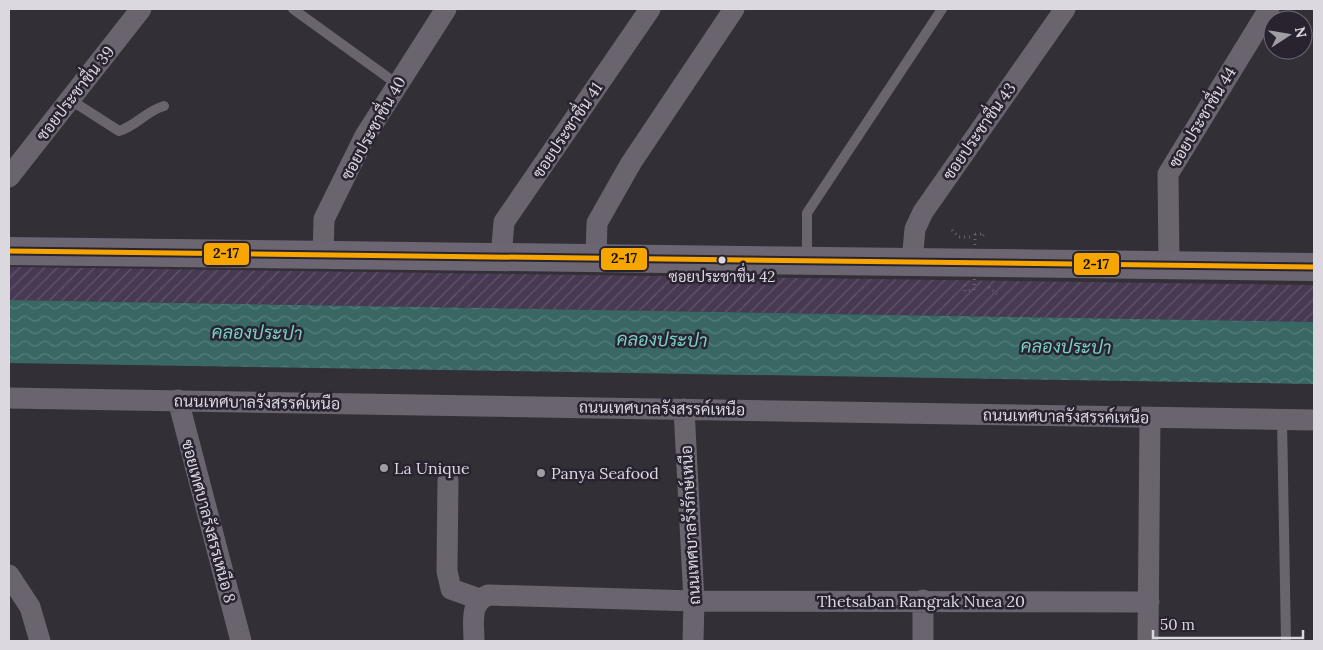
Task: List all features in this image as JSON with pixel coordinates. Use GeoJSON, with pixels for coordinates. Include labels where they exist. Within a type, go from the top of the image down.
{"type":"FeatureCollection","features":[{"type":"Feature","properties":{"kind":"main road"},"geometry":{"type":"LineString","coordinates":[[9,251],[1314,267]]}},
{"type":"Feature","properties":{"kind":"street","name":"ซอยประชาชื่น 39"},"geometry":{"type":"LineString","coordinates":[[9,177],[141,9]]}},
{"type":"Feature","properties":{"kind":"street","name":"ซอยประชาชื่น 40"},"geometry":{"type":"LineString","coordinates":[[323,255],[324,219],[365,136],[396,84],[446,9]]}},
{"type":"Feature","properties":{"kind":"street","name":"ซอยประชาชื่น 41"},"geometry":{"type":"LineString","coordinates":[[501,257],[504,222],[650,9]]}},
{"type":"Feature","properties":{"kind":"street"},"geometry":{"type":"LineString","coordinates":[[596,258],[597,223],[632,163],[734,9]]}},
{"type":"Feature","properties":{"kind":"street","name":"ซอยประชาชื่น 43"},"geometry":{"type":"LineString","coordinates":[[912,261],[915,229],[923,212],[1065,9]]}},
{"type":"Feature","properties":{"kind":"street","name":"ซอยประชาชื่น 44"},"geometry":{"type":"LineString","coordinates":[[1169,265],[1168,174],[1269,9]]}},
{"type":"Feature","properties":{"kind":"street","name":"ถนนเทศบาลรังสรรค์เหนือ"},"geometry":{"type":"LineString","coordinates":[[9,398],[1314,420]]}},
{"type":"Feature","properties":{"kind":"street","name":"ซอยเทศบาลรังสรรเหนือ 8"},"geometry":{"type":"LineString","coordinates":[[178,400],[241,641]]}},
{"type":"Feature","properties":{"kind":"street","name":"ถนนเทศบาลรังรักษ์เหนือ"},"geometry":{"type":"LineString","coordinates":[[684,409],[694,600],[693,641]]}},
{"type":"Feature","properties":{"kind":"street"},"geometry":{"type":"LineString","coordinates":[[1148,641],[1150,418]]}},
{"type":"Feature","properties":{"kind":"street"},"geometry":{"type":"LineString","coordinates":[[448,480],[447,571],[451,589],[479,599],[474,608],[474,641]]}},
{"type":"Feature","properties":{"kind":"street"},"geometry":{"type":"LineString","coordinates":[[9,575],[30,607],[40,641]]}},
{"type":"Feature","properties":{"kind":"street","name":"Thetsaban Rangrak Nuea 20"},"geometry":{"type":"LineString","coordinates":[[479,599],[488,595],[694,600],[1148,602]]}},
{"type":"Feature","properties":{"kind":"street"},"geometry":{"type":"LineString","coordinates":[[923,600],[923,641]]}},
{"type":"Feature","properties":{"kind":"lane"},"geometry":{"type":"LineString","coordinates":[[293,9],[396,84]]}},
{"type":"Feature","properties":{"kind":"lane"},"geometry":{"type":"LineString","coordinates":[[806,260],[807,213],[942,9]]}},
{"type":"Feature","properties":{"kind":"lane"},"geometry":{"type":"LineString","coordinates":[[69,99],[119,131],[131,127],[147,114],[164,106]]}},
{"type":"Feature","properties":{"kind":"lane"},"geometry":{"type":"LineString","coordinates":[[1282,420],[1286,641]]}},
{"type":"Feature","properties":{"kind":"path"},"geometry":{"type":"LineString","coordinates":[[952,230],[958,237],[984,237],[984,234],[975,234],[974,290]]}},
{"type":"Feature","properties":{"kind":"shaded area"},"geometry":{"type":"Polygon","coordinates":[[[9,267],[1314,285],[1314,322],[9,300],[9,267]]]}},
{"type":"Feature","properties":{"kind":"water","name":"คลองประปา"},"geometry":{"type":"Polygon","coordinates":[[[9,300],[1314,322],[1314,384],[9,363],[9,300]]]}},
{"type":"Feature","properties":{"kind":"transit line","name":"2-17"},"geometry":{"type":"LineString","coordinates":[[9,251],[1314,267]]}},
{"type":"Feature","properties":{"kind":"place","name":"ซอยประชาชื่น 42"},"geometry":{"type":"Point","coordinates":[722,260]}},
{"type":"Feature","properties":{"kind":"place","name":"La Unique"},"geometry":{"type":"Point","coordinates":[384,468]}},
{"type":"Feature","properties":{"kind":"place","name":"Panya Seafood"},"geometry":{"type":"Point","coordinates":[541,473]}}]}
